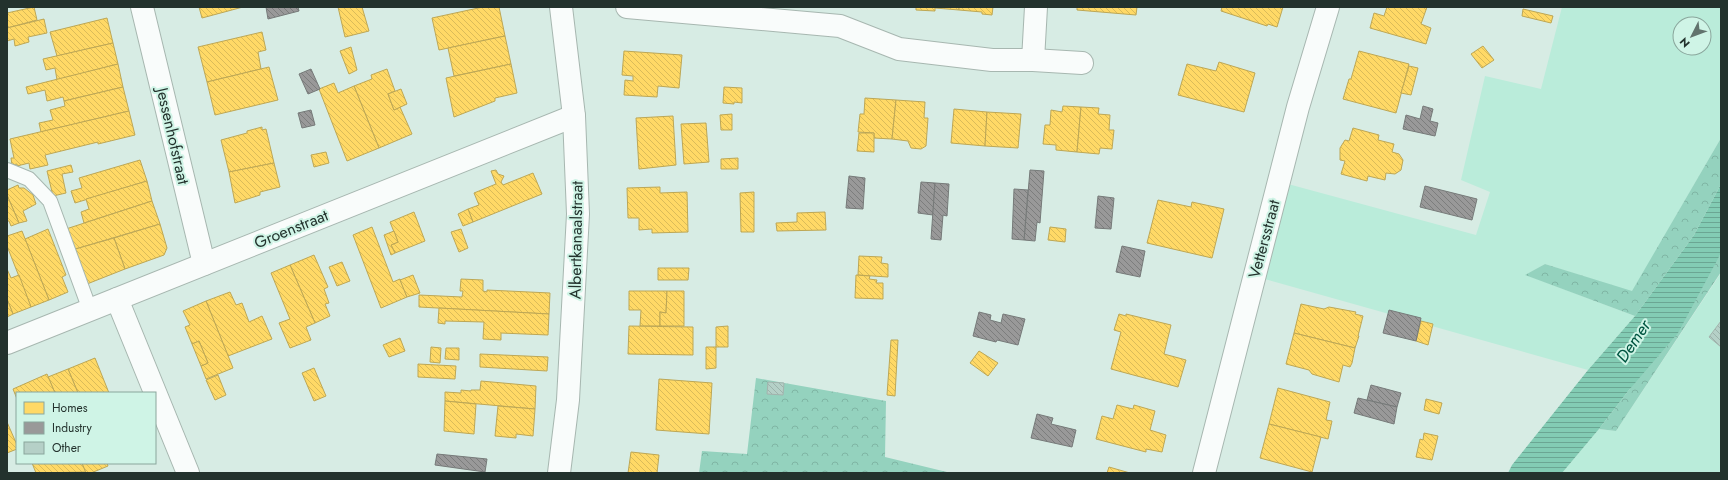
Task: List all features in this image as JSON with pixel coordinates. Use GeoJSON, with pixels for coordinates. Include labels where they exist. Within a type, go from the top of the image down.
{"type":"FeatureCollection","features":[{"type":"Feature","properties":{"kind":"street","name":"Jessenhofstraat"},"geometry":{"type":"LineString","coordinates":[[142,7],[204,264]]}},
{"type":"Feature","properties":{"kind":"street","name":"Albertkanaalstraat"},"geometry":{"type":"LineString","coordinates":[[559,473],[568,400],[575,296],[578,214],[574,116],[561,7]]}},
{"type":"Feature","properties":{"kind":"street"},"geometry":{"type":"LineString","coordinates":[[626,7],[840,26],[900,49],[992,60],[1082,62]]}},
{"type":"Feature","properties":{"kind":"street"},"geometry":{"type":"LineString","coordinates":[[1033,60],[1036,7]]}},
{"type":"Feature","properties":{"kind":"street","name":"Vettersstraat"},"geometry":{"type":"LineString","coordinates":[[1204,473],[1298,107],[1328,7]]}},
{"type":"Feature","properties":{"kind":"street","name":"Groenstraat"},"geometry":{"type":"LineString","coordinates":[[7,343],[574,116]]}},
{"type":"Feature","properties":{"kind":"street"},"geometry":{"type":"LineString","coordinates":[[118,299],[155,392]]}},
{"type":"Feature","properties":{"kind":"street"},"geometry":{"type":"LineString","coordinates":[[156,393],[188,473]]}},
{"type":"Feature","properties":{"kind":"lane"},"geometry":{"type":"LineString","coordinates":[[7,170],[29,179],[50,201],[90,310]]}},
{"type":"Feature","properties":{"kind":"shaded area"},"geometry":{"type":"Polygon","coordinates":[[[1562,7],[1721,7],[1721,138],[1632,292],[1545,264],[1526,275],[1635,316],[1588,370],[1261,278],[1288,184],[1476,235],[1490,192],[1461,180],[1485,76],[1541,89],[1562,7]]]}},
{"type":"Feature","properties":{"kind":"shaded area"},"geometry":{"type":"Polygon","coordinates":[[[1721,273],[1721,473],[1562,473],[1599,429],[1616,431],[1721,273]]]}},
{"type":"Feature","properties":{"kind":"green space"},"geometry":{"type":"Polygon","coordinates":[[[1721,138],[1721,184],[1694,235],[1635,316],[1525,275],[1545,264],[1632,291],[1721,138]]]}},
{"type":"Feature","properties":{"kind":"green space"},"geometry":{"type":"Polygon","coordinates":[[[1721,253],[1721,272],[1616,431],[1599,429],[1629,390],[1721,253]]]}},
{"type":"Feature","properties":{"kind":"green space"},"geometry":{"type":"Polygon","coordinates":[[[756,378],[886,401],[885,457],[951,473],[699,473],[702,451],[747,454],[756,378]]]}},
{"type":"Feature","properties":{"kind":"water","name":"Demer"},"geometry":{"type":"Polygon","coordinates":[[[1721,184],[1721,253],[1678,333],[1629,390],[1562,473],[1508,473],[1512,465],[1588,370],[1635,316],[1694,235],[1721,184]]]}},
{"type":"Feature","properties":{"kind":"building: Homes"},"geometry":{"type":"Polygon","coordinates":[[[34,7],[37,20],[7,28],[7,13],[34,7]]]}},
{"type":"Feature","properties":{"kind":"building: Homes"},"geometry":{"type":"Polygon","coordinates":[[[199,7],[243,7],[202,18],[199,7]]]}},
{"type":"Feature","properties":{"kind":"building: Homes"},"geometry":{"type":"Polygon","coordinates":[[[338,7],[362,7],[369,31],[345,37],[338,7]]]}},
{"type":"Feature","properties":{"kind":"building: Homes"},"geometry":{"type":"Polygon","coordinates":[[[483,7],[499,7],[505,36],[439,50],[432,18],[483,7]]]}},
{"type":"Feature","properties":{"kind":"building: Homes"},"geometry":{"type":"Polygon","coordinates":[[[916,7],[959,7],[959,10],[935,8],[935,11],[916,10],[916,7]]]}},
{"type":"Feature","properties":{"kind":"building: Homes"},"geometry":{"type":"Polygon","coordinates":[[[959,7],[993,7],[992,15],[982,14],[982,12],[959,10],[959,7]]]}},
{"type":"Feature","properties":{"kind":"building: Homes"},"geometry":{"type":"Polygon","coordinates":[[[1077,7],[1137,7],[1136,15],[1077,10],[1077,7]]]}},
{"type":"Feature","properties":{"kind":"building: Homes"},"geometry":{"type":"Polygon","coordinates":[[[1222,7],[1283,7],[1277,27],[1268,24],[1267,26],[1221,11],[1222,7]]]}},
{"type":"Feature","properties":{"kind":"building: Homes"},"geometry":{"type":"Polygon","coordinates":[[[1387,7],[1427,7],[1421,24],[1431,28],[1426,44],[1370,28],[1374,13],[1384,16],[1387,7]]]}},
{"type":"Feature","properties":{"kind":"building: Homes"},"geometry":{"type":"Polygon","coordinates":[[[1523,9],[1553,16],[1551,23],[1522,16],[1523,9]]]}},
{"type":"Feature","properties":{"kind":"building: Homes"},"geometry":{"type":"Polygon","coordinates":[[[107,18],[113,43],[57,56],[50,32],[107,18]]]}},
{"type":"Feature","properties":{"kind":"building: Homes"},"geometry":{"type":"Polygon","coordinates":[[[44,19],[47,33],[28,37],[29,42],[15,46],[14,39],[7,41],[7,28],[44,19]]]}},
{"type":"Feature","properties":{"kind":"building: Homes"},"geometry":{"type":"Polygon","coordinates":[[[262,32],[266,50],[258,52],[261,69],[207,82],[198,47],[262,32]]]}},
{"type":"Feature","properties":{"kind":"building: Homes"},"geometry":{"type":"Polygon","coordinates":[[[505,36],[511,64],[454,76],[448,48],[505,36]]]}},
{"type":"Feature","properties":{"kind":"building: Homes"},"geometry":{"type":"Polygon","coordinates":[[[113,43],[118,64],[57,80],[55,68],[46,70],[43,59],[113,43]]]}},
{"type":"Feature","properties":{"kind":"building: Homes"},"geometry":{"type":"Polygon","coordinates":[[[1483,46],[1494,60],[1482,68],[1471,54],[1483,46]]]}},
{"type":"Feature","properties":{"kind":"building: Homes"},"geometry":{"type":"Polygon","coordinates":[[[351,47],[357,70],[349,74],[340,51],[351,47]]]}},
{"type":"Feature","properties":{"kind":"building: Homes"},"geometry":{"type":"Polygon","coordinates":[[[624,51],[682,55],[679,88],[658,86],[657,97],[624,95],[625,80],[633,81],[633,76],[622,75],[624,51]]]}},
{"type":"Feature","properties":{"kind":"building: Homes"},"geometry":{"type":"Polygon","coordinates":[[[1359,51],[1409,64],[1396,113],[1343,99],[1349,79],[1351,79],[1359,51]]]}},
{"type":"Feature","properties":{"kind":"building: Homes"},"geometry":{"type":"Polygon","coordinates":[[[1219,62],[1255,73],[1244,112],[1178,95],[1187,64],[1216,71],[1219,62]]]}},
{"type":"Feature","properties":{"kind":"building: Homes"},"geometry":{"type":"Polygon","coordinates":[[[118,64],[123,87],[64,101],[63,97],[47,101],[45,90],[28,94],[26,87],[118,64]]]}},
{"type":"Feature","properties":{"kind":"building: Homes"},"geometry":{"type":"Polygon","coordinates":[[[511,64],[517,93],[495,98],[495,101],[454,117],[446,78],[511,64]]]}},
{"type":"Feature","properties":{"kind":"building: Homes"},"geometry":{"type":"Polygon","coordinates":[[[1409,66],[1418,68],[1411,95],[1401,93],[1409,66]]]}},
{"type":"Feature","properties":{"kind":"building: Homes"},"geometry":{"type":"Polygon","coordinates":[[[269,67],[278,100],[215,115],[207,82],[269,67]]]}},
{"type":"Feature","properties":{"kind":"building: Homes"},"geometry":{"type":"Polygon","coordinates":[[[387,69],[395,91],[388,94],[394,110],[400,107],[412,134],[379,148],[354,86],[372,79],[371,75],[387,69]]]}},
{"type":"Feature","properties":{"kind":"building: Homes"},"geometry":{"type":"Polygon","coordinates":[[[334,83],[338,93],[354,86],[379,148],[347,161],[319,89],[334,83]]]}},
{"type":"Feature","properties":{"kind":"building: Homes"},"geometry":{"type":"Polygon","coordinates":[[[123,87],[129,111],[41,132],[39,123],[53,120],[50,110],[65,106],[64,101],[123,87]]]}},
{"type":"Feature","properties":{"kind":"building: Homes"},"geometry":{"type":"Polygon","coordinates":[[[724,87],[742,88],[742,103],[723,103],[724,87]]]}},
{"type":"Feature","properties":{"kind":"building: Homes"},"geometry":{"type":"Polygon","coordinates":[[[401,89],[407,104],[394,110],[388,94],[401,89]]]}},
{"type":"Feature","properties":{"kind":"building: Homes"},"geometry":{"type":"Polygon","coordinates":[[[865,98],[896,100],[892,139],[874,138],[874,133],[858,132],[860,114],[864,114],[865,98]]]}},
{"type":"Feature","properties":{"kind":"building: Homes"},"geometry":{"type":"Polygon","coordinates":[[[896,100],[925,102],[924,118],[928,118],[926,146],[921,149],[911,148],[908,141],[892,139],[896,100]]]}},
{"type":"Feature","properties":{"kind":"building: Homes"},"geometry":{"type":"Polygon","coordinates":[[[1063,106],[1081,107],[1077,152],[1056,150],[1056,145],[1043,144],[1045,125],[1050,125],[1051,110],[1062,112],[1063,106]]]}},
{"type":"Feature","properties":{"kind":"building: Homes"},"geometry":{"type":"Polygon","coordinates":[[[1081,107],[1099,108],[1098,114],[1110,115],[1109,130],[1114,130],[1112,149],[1100,148],[1099,154],[1077,152],[1081,107]]]}},
{"type":"Feature","properties":{"kind":"building: Homes"},"geometry":{"type":"Polygon","coordinates":[[[954,109],[987,112],[985,146],[951,143],[954,109]]]}},
{"type":"Feature","properties":{"kind":"building: Homes"},"geometry":{"type":"Polygon","coordinates":[[[129,111],[135,135],[45,155],[48,165],[30,169],[29,163],[17,166],[17,164],[12,165],[11,158],[14,158],[10,139],[129,111]]]}},
{"type":"Feature","properties":{"kind":"building: Homes"},"geometry":{"type":"Polygon","coordinates":[[[987,112],[1021,114],[1018,148],[985,146],[987,112]]]}},
{"type":"Feature","properties":{"kind":"building: Homes"},"geometry":{"type":"Polygon","coordinates":[[[732,114],[732,130],[721,130],[720,115],[732,114]]]}},
{"type":"Feature","properties":{"kind":"building: Homes"},"geometry":{"type":"Polygon","coordinates":[[[673,116],[676,165],[639,169],[636,118],[673,116]]]}},
{"type":"Feature","properties":{"kind":"building: Homes"},"geometry":{"type":"Polygon","coordinates":[[[706,123],[709,162],[684,164],[681,124],[706,123]]]}},
{"type":"Feature","properties":{"kind":"building: Homes"},"geometry":{"type":"Polygon","coordinates":[[[262,127],[262,130],[266,129],[274,163],[229,172],[221,140],[262,127]]]}},
{"type":"Feature","properties":{"kind":"building: Homes"},"geometry":{"type":"Polygon","coordinates":[[[1353,128],[1379,135],[1378,140],[1394,144],[1392,152],[1399,154],[1403,160],[1401,170],[1395,174],[1386,173],[1385,180],[1368,176],[1367,181],[1341,174],[1345,161],[1340,160],[1340,148],[1345,140],[1349,141],[1353,128]]]}},
{"type":"Feature","properties":{"kind":"building: Homes"},"geometry":{"type":"Polygon","coordinates":[[[859,133],[874,133],[874,152],[857,151],[859,133]]]}},
{"type":"Feature","properties":{"kind":"building: Homes"},"geometry":{"type":"Polygon","coordinates":[[[326,152],[329,163],[314,167],[311,155],[326,152]]]}},
{"type":"Feature","properties":{"kind":"building: Homes"},"geometry":{"type":"Polygon","coordinates":[[[738,158],[738,169],[721,169],[721,159],[738,158]]]}},
{"type":"Feature","properties":{"kind":"building: Homes"},"geometry":{"type":"Polygon","coordinates":[[[140,160],[147,181],[75,203],[71,191],[82,188],[79,178],[140,160]]]}},
{"type":"Feature","properties":{"kind":"building: Homes"},"geometry":{"type":"Polygon","coordinates":[[[274,163],[280,187],[260,192],[260,195],[235,203],[229,172],[274,163]]]}},
{"type":"Feature","properties":{"kind":"building: Homes"},"geometry":{"type":"Polygon","coordinates":[[[71,165],[73,172],[62,174],[66,193],[53,196],[47,171],[71,165]]]}},
{"type":"Feature","properties":{"kind":"building: Homes"},"geometry":{"type":"Polygon","coordinates":[[[496,170],[498,174],[504,176],[501,182],[503,185],[533,173],[542,194],[473,222],[468,209],[479,205],[474,193],[496,184],[491,171],[496,170]]]}},
{"type":"Feature","properties":{"kind":"building: Homes"},"geometry":{"type":"Polygon","coordinates":[[[147,181],[152,201],[84,223],[81,212],[89,209],[86,199],[147,181]]]}},
{"type":"Feature","properties":{"kind":"building: Homes"},"geometry":{"type":"Polygon","coordinates":[[[18,185],[19,188],[24,188],[33,195],[36,204],[23,211],[27,221],[19,223],[7,195],[7,190],[18,185]]]}},
{"type":"Feature","properties":{"kind":"building: Homes"},"geometry":{"type":"Polygon","coordinates":[[[660,187],[660,193],[687,192],[688,232],[652,233],[652,229],[639,230],[639,218],[628,218],[627,188],[660,187]]]}},
{"type":"Feature","properties":{"kind":"building: Homes"},"geometry":{"type":"Polygon","coordinates":[[[754,192],[754,232],[741,232],[740,193],[754,192]]]}},
{"type":"Feature","properties":{"kind":"building: Homes"},"geometry":{"type":"Polygon","coordinates":[[[7,195],[19,223],[11,226],[9,221],[7,221],[7,195]]]}},
{"type":"Feature","properties":{"kind":"building: Homes"},"geometry":{"type":"Polygon","coordinates":[[[1158,200],[1191,207],[1192,202],[1224,209],[1212,258],[1147,243],[1158,200]]]}},
{"type":"Feature","properties":{"kind":"building: Homes"},"geometry":{"type":"Polygon","coordinates":[[[152,201],[160,224],[72,250],[66,229],[152,201]]]}},
{"type":"Feature","properties":{"kind":"building: Homes"},"geometry":{"type":"Polygon","coordinates":[[[468,209],[473,222],[463,226],[458,214],[468,209]]]}},
{"type":"Feature","properties":{"kind":"building: Homes"},"geometry":{"type":"Polygon","coordinates":[[[414,212],[425,241],[395,253],[391,245],[398,242],[390,222],[414,212]]]}},
{"type":"Feature","properties":{"kind":"building: Homes"},"geometry":{"type":"Polygon","coordinates":[[[825,212],[826,230],[777,231],[776,223],[797,222],[797,213],[825,212]]]}},
{"type":"Feature","properties":{"kind":"building: Homes"},"geometry":{"type":"Polygon","coordinates":[[[160,224],[167,248],[164,255],[125,269],[114,238],[160,224]]]}},
{"type":"Feature","properties":{"kind":"building: Homes"},"geometry":{"type":"Polygon","coordinates":[[[372,227],[393,282],[400,279],[407,297],[381,308],[353,235],[372,227]]]}},
{"type":"Feature","properties":{"kind":"building: Homes"},"geometry":{"type":"Polygon","coordinates":[[[1050,227],[1066,229],[1065,242],[1048,240],[1050,227]]]}},
{"type":"Feature","properties":{"kind":"building: Homes"},"geometry":{"type":"Polygon","coordinates":[[[48,229],[66,275],[62,277],[68,292],[49,300],[25,239],[48,229]]]}},
{"type":"Feature","properties":{"kind":"building: Homes"},"geometry":{"type":"Polygon","coordinates":[[[461,229],[468,248],[459,252],[451,232],[461,229]]]}},
{"type":"Feature","properties":{"kind":"building: Homes"},"geometry":{"type":"Polygon","coordinates":[[[22,231],[49,300],[31,307],[7,246],[7,236],[22,231]]]}},
{"type":"Feature","properties":{"kind":"building: Homes"},"geometry":{"type":"Polygon","coordinates":[[[394,231],[398,242],[391,245],[395,253],[391,255],[384,235],[394,231]]]}},
{"type":"Feature","properties":{"kind":"building: Homes"},"geometry":{"type":"Polygon","coordinates":[[[114,238],[125,269],[87,284],[72,250],[114,238]]]}},
{"type":"Feature","properties":{"kind":"building: Homes"},"geometry":{"type":"Polygon","coordinates":[[[314,255],[328,287],[324,289],[329,303],[325,304],[330,316],[315,323],[290,265],[314,255]]]}},
{"type":"Feature","properties":{"kind":"building: Homes"},"geometry":{"type":"Polygon","coordinates":[[[859,256],[882,257],[881,263],[888,264],[888,277],[858,275],[859,256]]]}},
{"type":"Feature","properties":{"kind":"building: Homes"},"geometry":{"type":"Polygon","coordinates":[[[342,262],[350,281],[337,286],[329,267],[342,262]]]}},
{"type":"Feature","properties":{"kind":"building: Homes"},"geometry":{"type":"Polygon","coordinates":[[[290,265],[315,323],[306,327],[311,340],[290,348],[279,323],[290,319],[271,273],[290,265]]]}},
{"type":"Feature","properties":{"kind":"building: Homes"},"geometry":{"type":"Polygon","coordinates":[[[658,268],[689,268],[688,280],[658,280],[658,268]]]}},
{"type":"Feature","properties":{"kind":"building: Homes"},"geometry":{"type":"Polygon","coordinates":[[[7,269],[11,278],[19,275],[31,307],[13,314],[7,299],[7,269]]]}},
{"type":"Feature","properties":{"kind":"building: Homes"},"geometry":{"type":"Polygon","coordinates":[[[413,275],[420,293],[407,297],[400,280],[413,275]]]}},
{"type":"Feature","properties":{"kind":"building: Homes"},"geometry":{"type":"Polygon","coordinates":[[[856,275],[870,276],[869,279],[877,280],[876,283],[883,283],[883,299],[855,298],[856,275]]]}},
{"type":"Feature","properties":{"kind":"building: Homes"},"geometry":{"type":"Polygon","coordinates":[[[461,279],[483,280],[483,291],[487,292],[487,290],[550,293],[549,314],[419,307],[419,295],[462,297],[463,291],[460,291],[461,279]]]}},
{"type":"Feature","properties":{"kind":"building: Homes"},"geometry":{"type":"Polygon","coordinates":[[[629,291],[667,291],[666,313],[660,312],[660,326],[640,326],[641,310],[629,310],[629,291]]]}},
{"type":"Feature","properties":{"kind":"building: Homes"},"geometry":{"type":"Polygon","coordinates":[[[667,291],[684,291],[684,326],[660,326],[660,312],[666,313],[667,291]]]}},
{"type":"Feature","properties":{"kind":"building: Homes"},"geometry":{"type":"Polygon","coordinates":[[[230,292],[236,305],[242,303],[249,322],[262,316],[272,339],[228,356],[206,301],[230,292]]]}},
{"type":"Feature","properties":{"kind":"building: Homes"},"geometry":{"type":"Polygon","coordinates":[[[7,299],[13,314],[7,317],[7,299]]]}},
{"type":"Feature","properties":{"kind":"building: Homes"},"geometry":{"type":"Polygon","coordinates":[[[206,301],[233,368],[206,379],[201,366],[208,363],[199,341],[192,344],[185,327],[190,325],[183,311],[206,301]]]}},
{"type":"Feature","properties":{"kind":"building: Homes"},"geometry":{"type":"Polygon","coordinates":[[[1301,304],[1324,309],[1329,307],[1356,312],[1355,314],[1363,316],[1355,348],[1294,333],[1301,304]]]}},
{"type":"Feature","properties":{"kind":"building: Homes"},"geometry":{"type":"Polygon","coordinates":[[[439,308],[549,314],[548,335],[501,333],[501,340],[483,339],[484,322],[445,321],[445,324],[438,323],[439,308]]]}},
{"type":"Feature","properties":{"kind":"building: Homes"},"geometry":{"type":"Polygon","coordinates":[[[1119,314],[1126,316],[1126,314],[1171,325],[1164,354],[1186,360],[1178,387],[1111,369],[1121,332],[1114,330],[1119,314]]]}},
{"type":"Feature","properties":{"kind":"building: Homes"},"geometry":{"type":"Polygon","coordinates":[[[1421,321],[1433,324],[1428,345],[1416,341],[1421,321]]]}},
{"type":"Feature","properties":{"kind":"building: Homes"},"geometry":{"type":"Polygon","coordinates":[[[629,326],[693,327],[693,355],[628,354],[629,326]]]}},
{"type":"Feature","properties":{"kind":"building: Homes"},"geometry":{"type":"Polygon","coordinates":[[[728,326],[728,347],[716,347],[716,327],[728,326]]]}},
{"type":"Feature","properties":{"kind":"building: Homes"},"geometry":{"type":"Polygon","coordinates":[[[1294,333],[1355,348],[1352,363],[1350,367],[1343,365],[1339,382],[1312,374],[1309,370],[1286,364],[1294,333]]]}},
{"type":"Feature","properties":{"kind":"building: Homes"},"geometry":{"type":"Polygon","coordinates":[[[400,338],[405,351],[389,357],[383,345],[400,338]]]}},
{"type":"Feature","properties":{"kind":"building: Homes"},"geometry":{"type":"Polygon","coordinates":[[[891,340],[898,340],[895,396],[887,395],[891,340]]]}},
{"type":"Feature","properties":{"kind":"building: Homes"},"geometry":{"type":"Polygon","coordinates":[[[199,341],[208,363],[201,366],[192,344],[199,341]]]}},
{"type":"Feature","properties":{"kind":"building: Homes"},"geometry":{"type":"Polygon","coordinates":[[[431,347],[441,348],[440,363],[430,362],[431,347]]]}},
{"type":"Feature","properties":{"kind":"building: Homes"},"geometry":{"type":"Polygon","coordinates":[[[706,347],[716,347],[716,368],[706,369],[706,347]]]}},
{"type":"Feature","properties":{"kind":"building: Homes"},"geometry":{"type":"Polygon","coordinates":[[[446,348],[459,348],[459,360],[445,359],[446,348]]]}},
{"type":"Feature","properties":{"kind":"building: Homes"},"geometry":{"type":"Polygon","coordinates":[[[979,351],[998,363],[988,376],[970,363],[979,351]]]}},
{"type":"Feature","properties":{"kind":"building: Homes"},"geometry":{"type":"Polygon","coordinates":[[[480,354],[548,357],[547,371],[480,367],[480,354]]]}},
{"type":"Feature","properties":{"kind":"building: Homes"},"geometry":{"type":"Polygon","coordinates":[[[95,358],[109,392],[78,392],[68,369],[95,358]]]}},
{"type":"Feature","properties":{"kind":"building: Homes"},"geometry":{"type":"Polygon","coordinates":[[[418,364],[456,366],[455,379],[418,377],[418,364]]]}},
{"type":"Feature","properties":{"kind":"building: Homes"},"geometry":{"type":"Polygon","coordinates":[[[314,368],[326,396],[314,401],[302,373],[314,368]]]}},
{"type":"Feature","properties":{"kind":"building: Homes"},"geometry":{"type":"Polygon","coordinates":[[[68,369],[78,392],[55,392],[48,377],[68,369]]]}},
{"type":"Feature","properties":{"kind":"building: Homes"},"geometry":{"type":"Polygon","coordinates":[[[47,374],[55,392],[16,392],[16,396],[13,389],[47,374]]]}},
{"type":"Feature","properties":{"kind":"building: Homes"},"geometry":{"type":"Polygon","coordinates":[[[218,375],[226,395],[215,400],[206,380],[218,375]]]}},
{"type":"Feature","properties":{"kind":"building: Homes"},"geometry":{"type":"Polygon","coordinates":[[[659,379],[712,383],[709,434],[656,430],[659,379]]]}},
{"type":"Feature","properties":{"kind":"building: Homes"},"geometry":{"type":"Polygon","coordinates":[[[481,381],[536,386],[535,409],[445,401],[445,392],[461,393],[461,390],[480,390],[481,381]]]}},
{"type":"Feature","properties":{"kind":"building: Homes"},"geometry":{"type":"Polygon","coordinates":[[[1278,388],[1330,402],[1326,420],[1332,421],[1328,439],[1269,424],[1278,388]]]}},
{"type":"Feature","properties":{"kind":"building: Homes"},"geometry":{"type":"Polygon","coordinates":[[[1426,399],[1442,403],[1439,414],[1424,410],[1426,399]]]}},
{"type":"Feature","properties":{"kind":"building: Homes"},"geometry":{"type":"Polygon","coordinates":[[[445,401],[476,404],[474,434],[444,431],[445,401]]]}},
{"type":"Feature","properties":{"kind":"building: Homes"},"geometry":{"type":"Polygon","coordinates":[[[1117,405],[1133,409],[1134,405],[1155,411],[1150,430],[1166,435],[1162,452],[1146,449],[1146,452],[1096,439],[1102,416],[1113,419],[1117,405]]]}},
{"type":"Feature","properties":{"kind":"building: Homes"},"geometry":{"type":"Polygon","coordinates":[[[498,406],[535,409],[533,436],[516,434],[516,438],[495,436],[498,406]]]}},
{"type":"Feature","properties":{"kind":"building: Homes"},"geometry":{"type":"Polygon","coordinates":[[[7,422],[16,443],[16,449],[7,453],[7,422]]]}},
{"type":"Feature","properties":{"kind":"building: Homes"},"geometry":{"type":"Polygon","coordinates":[[[1269,424],[1321,437],[1312,472],[1260,458],[1269,424]]]}},
{"type":"Feature","properties":{"kind":"building: Homes"},"geometry":{"type":"Polygon","coordinates":[[[1424,433],[1438,436],[1432,460],[1416,457],[1420,439],[1423,440],[1424,433]]]}},
{"type":"Feature","properties":{"kind":"building: Homes"},"geometry":{"type":"Polygon","coordinates":[[[631,452],[659,455],[657,473],[628,473],[631,452]]]}},
{"type":"Feature","properties":{"kind":"building: Homes"},"geometry":{"type":"Polygon","coordinates":[[[32,464],[82,464],[86,472],[36,473],[32,464]]]}},
{"type":"Feature","properties":{"kind":"building: Homes"},"geometry":{"type":"Polygon","coordinates":[[[82,464],[107,464],[108,466],[91,473],[86,473],[82,464]]]}},
{"type":"Feature","properties":{"kind":"building: Homes"},"geometry":{"type":"Polygon","coordinates":[[[1109,467],[1130,473],[1107,473],[1109,467]]]}},
{"type":"Feature","properties":{"kind":"building: Industry"},"geometry":{"type":"Polygon","coordinates":[[[266,7],[298,7],[299,11],[268,19],[266,7]]]}},
{"type":"Feature","properties":{"kind":"building: Industry"},"geometry":{"type":"Polygon","coordinates":[[[311,69],[320,89],[308,94],[299,74],[311,69]]]}},
{"type":"Feature","properties":{"kind":"building: Industry"},"geometry":{"type":"Polygon","coordinates":[[[1423,106],[1433,109],[1430,121],[1438,123],[1435,136],[1403,129],[1406,115],[1420,119],[1423,106]]]}},
{"type":"Feature","properties":{"kind":"building: Industry"},"geometry":{"type":"Polygon","coordinates":[[[311,110],[315,125],[302,128],[298,113],[311,110]]]}},
{"type":"Feature","properties":{"kind":"building: Industry"},"geometry":{"type":"Polygon","coordinates":[[[1030,170],[1044,171],[1040,223],[1037,222],[1035,241],[1024,240],[1030,170]]]}},
{"type":"Feature","properties":{"kind":"building: Industry"},"geometry":{"type":"Polygon","coordinates":[[[849,176],[865,178],[863,209],[846,208],[849,176]]]}},
{"type":"Feature","properties":{"kind":"building: Industry"},"geometry":{"type":"Polygon","coordinates":[[[921,182],[935,183],[933,215],[918,213],[921,182]]]}},
{"type":"Feature","properties":{"kind":"building: Industry"},"geometry":{"type":"Polygon","coordinates":[[[935,183],[949,184],[947,216],[943,215],[941,240],[931,239],[935,183]]]}},
{"type":"Feature","properties":{"kind":"building: Industry"},"geometry":{"type":"Polygon","coordinates":[[[1425,186],[1477,199],[1472,220],[1420,207],[1425,186]]]}},
{"type":"Feature","properties":{"kind":"building: Industry"},"geometry":{"type":"Polygon","coordinates":[[[1014,189],[1028,190],[1024,240],[1012,239],[1014,189]]]}},
{"type":"Feature","properties":{"kind":"building: Industry"},"geometry":{"type":"Polygon","coordinates":[[[1098,196],[1114,198],[1111,229],[1095,228],[1098,196]]]}},
{"type":"Feature","properties":{"kind":"building: Industry"},"geometry":{"type":"Polygon","coordinates":[[[1122,246],[1145,251],[1140,277],[1116,272],[1122,246]]]}},
{"type":"Feature","properties":{"kind":"building: Industry"},"geometry":{"type":"Polygon","coordinates":[[[1389,310],[1421,318],[1416,341],[1383,333],[1389,310]]]}},
{"type":"Feature","properties":{"kind":"building: Industry"},"geometry":{"type":"Polygon","coordinates":[[[979,312],[991,315],[990,320],[1001,323],[1003,314],[1025,319],[1018,345],[997,340],[996,342],[973,336],[979,312]]]}},
{"type":"Feature","properties":{"kind":"building: Industry"},"geometry":{"type":"Polygon","coordinates":[[[1371,385],[1401,393],[1397,407],[1367,400],[1371,385]]]}},
{"type":"Feature","properties":{"kind":"building: Industry"},"geometry":{"type":"Polygon","coordinates":[[[1358,398],[1397,407],[1394,424],[1354,413],[1358,398]]]}},
{"type":"Feature","properties":{"kind":"building: Industry"},"geometry":{"type":"Polygon","coordinates":[[[1037,414],[1053,418],[1051,424],[1076,430],[1072,447],[1031,438],[1037,414]]]}},
{"type":"Feature","properties":{"kind":"building: Industry"},"geometry":{"type":"Polygon","coordinates":[[[437,454],[487,459],[485,472],[435,465],[437,454]]]}},
{"type":"Feature","properties":{"kind":"building: Other"},"geometry":{"type":"Polygon","coordinates":[[[1721,321],[1721,347],[1709,337],[1721,321]]]}},
{"type":"Feature","properties":{"kind":"building: Other"},"geometry":{"type":"Polygon","coordinates":[[[768,382],[784,383],[783,395],[767,394],[768,382]]]}}]}
